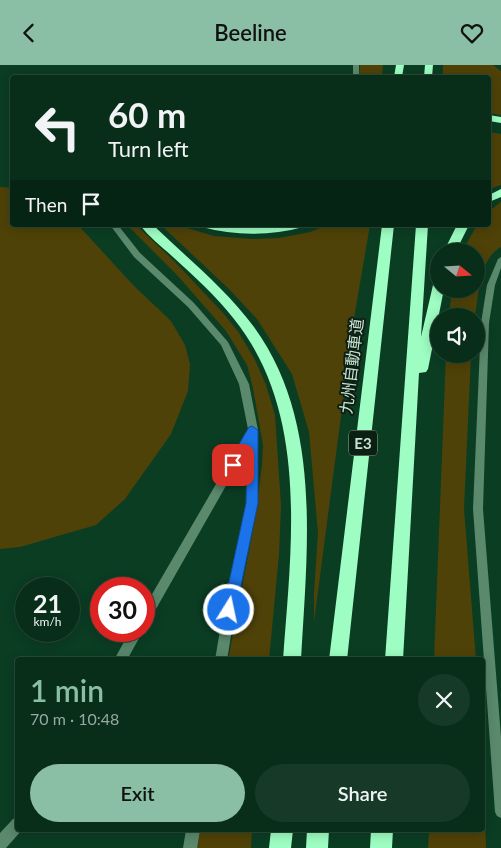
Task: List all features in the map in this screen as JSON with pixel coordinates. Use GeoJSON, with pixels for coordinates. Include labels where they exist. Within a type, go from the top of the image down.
{"type":"FeatureCollection","features":[{"type":"Feature","properties":{"kind":"highway"},"geometry":{"type":"LineString","coordinates":[[148,227],[225,300],[243,323],[270,365],[284,399],[293,438],[299,535],[292,657]]}},
{"type":"Feature","properties":{"kind":"highway"},"geometry":{"type":"LineString","coordinates":[[221,227],[251,231],[290,227]]}},
{"type":"Feature","properties":{"kind":"highway","name":"九州自動車道"},"geometry":{"type":"LineString","coordinates":[[338,657],[388,227]]}},
{"type":"Feature","properties":{"kind":"highway"},"geometry":{"type":"LineString","coordinates":[[394,657],[422,227]]}},
{"type":"Feature","properties":{"kind":"highway"},"geometry":{"type":"LineString","coordinates":[[454,243],[462,227]]}},
{"type":"Feature","properties":{"kind":"highway"},"geometry":{"type":"LineString","coordinates":[[410,419],[436,298]]}},
{"type":"Feature","properties":{"kind":"highway"},"geometry":{"type":"LineString","coordinates":[[280,848],[282,832]]}},
{"type":"Feature","properties":{"kind":"highway"},"geometry":{"type":"LineString","coordinates":[[317,848],[318,832]]}},
{"type":"Feature","properties":{"kind":"highway"},"geometry":{"type":"LineString","coordinates":[[381,848],[382,832]]}},
{"type":"Feature","properties":{"kind":"street"},"geometry":{"type":"LineString","coordinates":[[116,227],[137,255],[191,305],[225,343],[244,384],[252,430],[252,503],[232,594],[222,657]]}},
{"type":"Feature","properties":{"kind":"street"},"geometry":{"type":"LineString","coordinates":[[155,600],[252,430]]}},
{"type":"Feature","properties":{"kind":"street"},"geometry":{"type":"LineString","coordinates":[[122,657],[131,642]]}},
{"type":"Feature","properties":{"kind":"street"},"geometry":{"type":"LineString","coordinates":[[0,844],[15,827]]}},
{"type":"Feature","properties":{"kind":"street"},"geometry":{"type":"LineString","coordinates":[[190,848],[193,832]]}},
{"type":"Feature","properties":{"kind":"lane"},"geometry":{"type":"LineString","coordinates":[[501,259],[491,285],[485,323],[478,509],[501,812]]}},
{"type":"Feature","properties":{"kind":"shaded area"},"geometry":{"type":"Polygon","coordinates":[[[360,65],[383,65],[382,75],[359,75],[360,65]]]}},
{"type":"Feature","properties":{"kind":"shaded area"},"geometry":{"type":"Polygon","coordinates":[[[443,65],[493,65],[501,71],[501,115],[491,113],[491,75],[443,75],[443,65]]]}},
{"type":"Feature","properties":{"kind":"shaded area"},"geometry":{"type":"Polygon","coordinates":[[[491,132],[501,134],[501,185],[491,188],[491,132]]]}},
{"type":"Feature","properties":{"kind":"shaded area"},"geometry":{"type":"Polygon","coordinates":[[[0,187],[10,188],[10,227],[80,227],[134,286],[171,321],[185,345],[190,364],[188,391],[171,434],[125,499],[96,525],[20,547],[0,549],[0,187]]]}},
{"type":"Feature","properties":{"kind":"shaded area"},"geometry":{"type":"Polygon","coordinates":[[[501,202],[501,247],[488,260],[485,266],[485,243],[467,243],[476,227],[491,227],[491,210],[501,202]]]}},
{"type":"Feature","properties":{"kind":"shaded area"},"geometry":{"type":"Polygon","coordinates":[[[129,227],[138,227],[174,261],[224,314],[239,333],[255,360],[266,385],[275,415],[281,506],[279,554],[269,657],[229,657],[255,520],[262,464],[263,445],[253,388],[247,365],[226,331],[177,275],[129,227]]]}},
{"type":"Feature","properties":{"kind":"shaded area"},"geometry":{"type":"Polygon","coordinates":[[[163,227],[184,227],[214,236],[251,239],[279,238],[310,232],[322,227],[370,227],[353,324],[314,622],[318,533],[309,432],[292,374],[257,319],[229,289],[163,227]]]}},
{"type":"Feature","properties":{"kind":"shaded area"},"geometry":{"type":"Polygon","coordinates":[[[451,298],[478,298],[476,308],[450,308],[451,298]]]}},
{"type":"Feature","properties":{"kind":"shaded area"},"geometry":{"type":"Polygon","coordinates":[[[446,363],[471,363],[464,509],[476,657],[434,657],[446,363]]]}},
{"type":"Feature","properties":{"kind":"shaded area"},"geometry":{"type":"Polygon","coordinates":[[[485,811],[486,848],[428,848],[429,832],[485,832],[485,811]]]}},
{"type":"Feature","properties":{"kind":"shaded area"},"geometry":{"type":"Polygon","coordinates":[[[197,832],[252,832],[251,848],[194,848],[197,832]]]}},
{"type":"Feature","properties":{"kind":"route"},"geometry":{"type":"LineString","coordinates":[[229,610],[252,503],[252,430],[233,465]]}}]}
